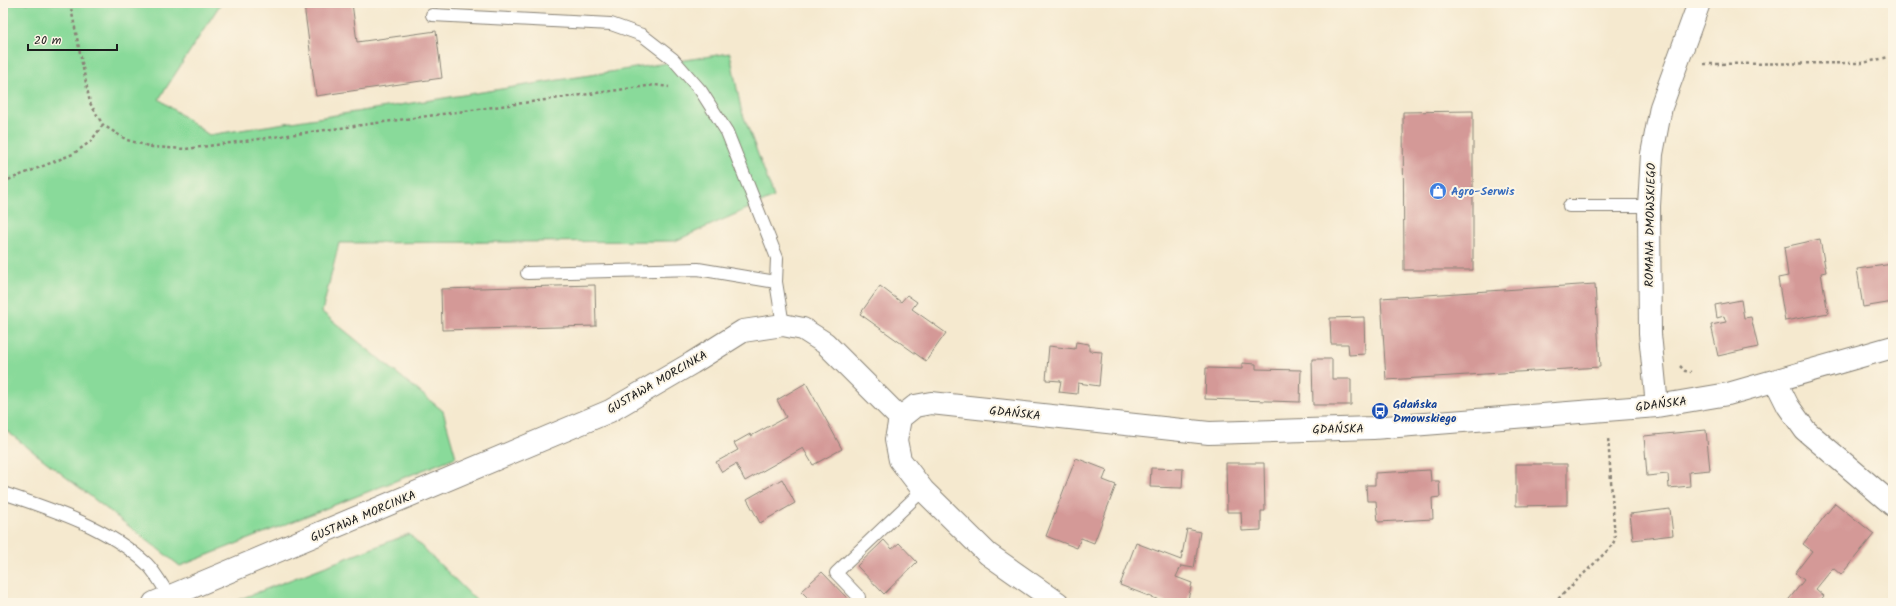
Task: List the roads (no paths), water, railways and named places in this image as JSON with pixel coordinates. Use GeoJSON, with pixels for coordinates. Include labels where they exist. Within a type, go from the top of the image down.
{"type":"FeatureCollection","features":[{"type":"Feature","properties":{"kind":"street","name":"ROMANA DMOWSKIEGO"},"geometry":{"type":"LineString","coordinates":[[1657,406],[1650,334],[1649,206],[1652,154],[1662,107],[1699,3]]}},
{"type":"Feature","properties":{"kind":"street","name":"GUSTAWA MORCINKA"},"geometry":{"type":"LineString","coordinates":[[162,600],[610,411],[692,364],[743,331],[783,325],[803,329],[825,343],[900,418]]}},
{"type":"Feature","properties":{"kind":"street","name":"GDAŃSKA"},"geometry":{"type":"LineString","coordinates":[[900,418],[915,406],[931,403],[1209,433],[1373,428],[1657,406],[1728,394],[1776,382],[1893,347]]}},
{"type":"Feature","properties":{"kind":"street"},"geometry":{"type":"LineString","coordinates":[[1776,382],[1788,406],[1806,430],[1893,505]]}},
{"type":"Feature","properties":{"kind":"street"},"geometry":{"type":"LineString","coordinates":[[900,418],[896,440],[900,460],[924,490],[988,554],[1058,603]]}},
{"type":"Feature","properties":{"kind":"lane"},"geometry":{"type":"LineString","coordinates":[[432,15],[611,24],[642,35],[673,59],[701,91],[727,132],[777,258],[776,282],[783,325]]}},
{"type":"Feature","properties":{"kind":"lane"},"geometry":{"type":"LineString","coordinates":[[1569,206],[1649,206]]}},
{"type":"Feature","properties":{"kind":"lane"},"geometry":{"type":"LineString","coordinates":[[527,273],[698,269],[776,282]]}},
{"type":"Feature","properties":{"kind":"lane"},"geometry":{"type":"LineString","coordinates":[[859,597],[836,573],[924,490]]}},
{"type":"Feature","properties":{"kind":"lane"},"geometry":{"type":"LineString","coordinates":[[3,493],[53,509],[109,535],[148,565],[162,600]]}},
{"type":"Feature","properties":{"kind":"place","name":"Agro-Serwis"},"geometry":{"type":"Point","coordinates":[1438,191]}},
{"type":"Feature","properties":{"kind":"place","name":"Gdańska Dmowskiego"},"geometry":{"type":"Point","coordinates":[1380,411]}}]}
